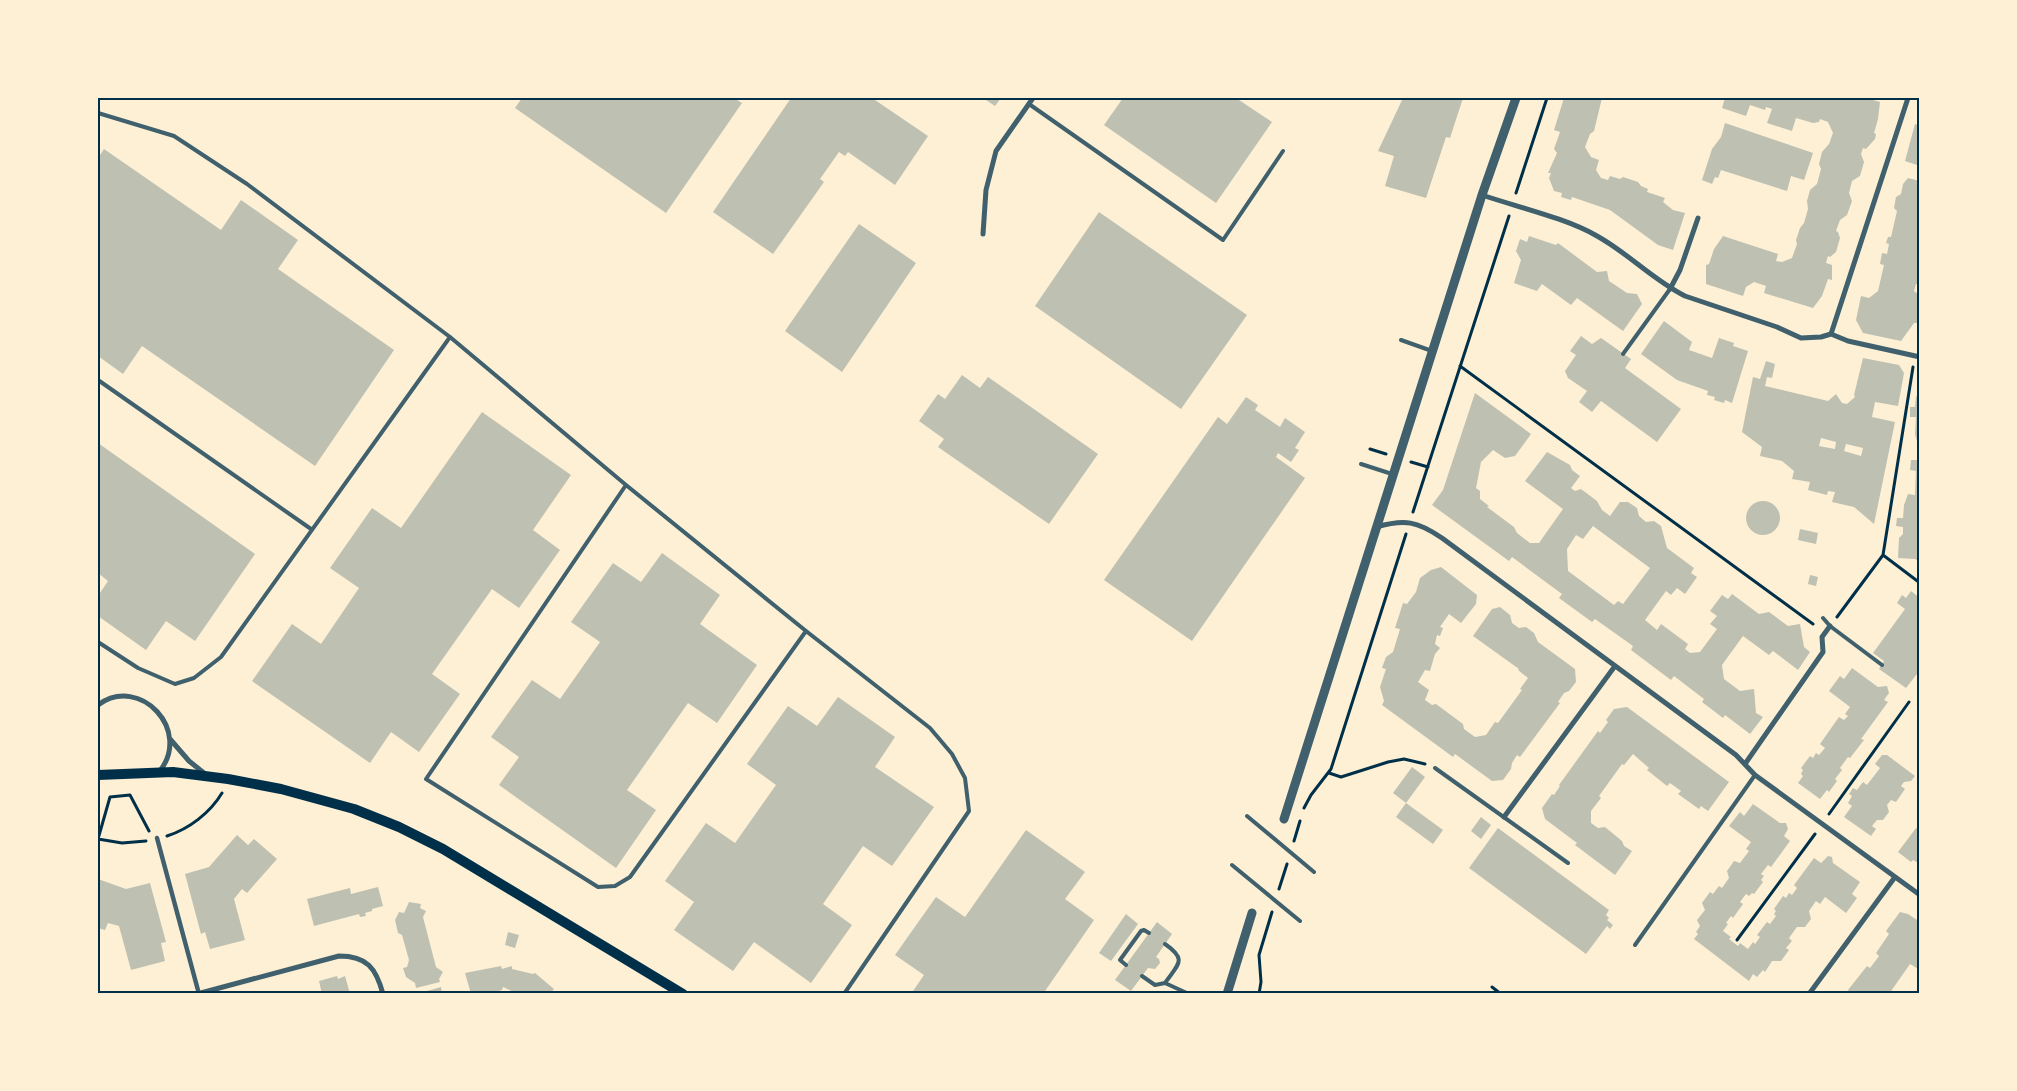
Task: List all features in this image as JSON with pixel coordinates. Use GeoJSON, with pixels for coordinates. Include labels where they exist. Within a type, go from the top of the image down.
{"type":"FeatureCollection","features":[{"type":"Feature","properties":{"kind":"main road"},"geometry":{"type":"LineString","coordinates":[[99,774],[158,772],[208,776],[237,780],[316,798],[354,809],[399,827],[464,861],[683,994]]}},
{"type":"Feature","properties":{"kind":"street"},"geometry":{"type":"LineString","coordinates":[[983,234],[986,190],[996,151],[1033,98]]}},
{"type":"Feature","properties":{"kind":"street"},"geometry":{"type":"LineString","coordinates":[[1284,819],[1482,195],[1516,98]]}},
{"type":"Feature","properties":{"kind":"street"},"geometry":{"type":"LineString","coordinates":[[1831,334],[1908,98]]}},
{"type":"Feature","properties":{"kind":"street"},"geometry":{"type":"LineString","coordinates":[[1482,195],[1582,228],[1598,236],[1670,289],[1714,307],[1777,327],[1801,338],[1821,338],[1831,334],[1848,340],[1917,356]]}},
{"type":"Feature","properties":{"kind":"street"},"geometry":{"type":"LineString","coordinates":[[1670,289],[1680,270],[1698,218]]}},
{"type":"Feature","properties":{"kind":"street"},"geometry":{"type":"LineString","coordinates":[[1376,528],[1398,522],[1410,522],[1419,524],[1442,538],[1736,755],[1755,775],[1920,895]]}},
{"type":"Feature","properties":{"kind":"street"},"geometry":{"type":"LineString","coordinates":[[1744,764],[1823,652],[1822,637],[1830,626]]}},
{"type":"Feature","properties":{"kind":"street"},"geometry":{"type":"LineString","coordinates":[[1504,817],[1615,666]]}},
{"type":"Feature","properties":{"kind":"street"},"geometry":{"type":"LineString","coordinates":[[99,703],[120,696],[140,700],[157,711],[168,729],[170,739],[167,759],[158,772]]}},
{"type":"Feature","properties":{"kind":"street"},"geometry":{"type":"LineString","coordinates":[[170,739],[188,761],[208,776]]}},
{"type":"Feature","properties":{"kind":"street"},"geometry":{"type":"LineString","coordinates":[[155,839],[198,993],[339,956],[348,956],[363,961],[371,967],[378,975],[383,994]]}},
{"type":"Feature","properties":{"kind":"street"},"geometry":{"type":"LineString","coordinates":[[1809,994],[1895,877]]}},
{"type":"Feature","properties":{"kind":"street"},"geometry":{"type":"LineString","coordinates":[[1227,994],[1252,913]]}},
{"type":"Feature","properties":{"kind":"lane"},"geometry":{"type":"LineString","coordinates":[[1029,104],[1223,240],[1283,151]]}},
{"type":"Feature","properties":{"kind":"lane"},"geometry":{"type":"LineString","coordinates":[[98,113],[174,136],[247,184],[450,337],[626,485],[930,728],[952,754],[965,778],[969,811],[844,994]]}},
{"type":"Feature","properties":{"kind":"lane"},"geometry":{"type":"LineString","coordinates":[[1623,354],[1670,289]]}},
{"type":"Feature","properties":{"kind":"lane"},"geometry":{"type":"LineString","coordinates":[[98,642],[138,668],[175,684],[194,678],[221,656],[450,337]]}},
{"type":"Feature","properties":{"kind":"lane"},"geometry":{"type":"LineString","coordinates":[[1401,340],[1432,351]]}},
{"type":"Feature","properties":{"kind":"lane"},"geometry":{"type":"LineString","coordinates":[[98,380],[311,529]]}},
{"type":"Feature","properties":{"kind":"lane"},"geometry":{"type":"LineString","coordinates":[[1361,464],[1393,474]]}},
{"type":"Feature","properties":{"kind":"lane"},"geometry":{"type":"LineString","coordinates":[[626,485],[426,779],[598,887],[615,886],[630,877],[806,630]]}},
{"type":"Feature","properties":{"kind":"lane"},"geometry":{"type":"LineString","coordinates":[[1823,618],[1830,626],[1882,665]]}},
{"type":"Feature","properties":{"kind":"lane"},"geometry":{"type":"LineString","coordinates":[[1435,768],[1568,863]]}},
{"type":"Feature","properties":{"kind":"lane"},"geometry":{"type":"LineString","coordinates":[[1635,945],[1755,775]]}},
{"type":"Feature","properties":{"kind":"lane"},"geometry":{"type":"LineString","coordinates":[[1247,816],[1314,872]]}},
{"type":"Feature","properties":{"kind":"lane"},"geometry":{"type":"LineString","coordinates":[[1232,864],[1300,921]]}},
{"type":"Feature","properties":{"kind":"lane"},"geometry":{"type":"LineString","coordinates":[[1126,965],[1120,960],[1141,931],[1144,930],[1149,933]]}},
{"type":"Feature","properties":{"kind":"lane"},"geometry":{"type":"LineString","coordinates":[[1165,944],[1177,953],[1179,963],[1165,983]]}},
{"type":"Feature","properties":{"kind":"lane"},"geometry":{"type":"LineString","coordinates":[[1142,976],[1155,985],[1165,983],[1189,994]]}},
{"type":"Feature","properties":{"kind":"path"},"geometry":{"type":"LineString","coordinates":[[1293,844],[1311,795],[1329,774],[1547,98]]}},
{"type":"Feature","properties":{"kind":"path"},"geometry":{"type":"LineString","coordinates":[[1830,626],[1882,555],[1917,356]]}},
{"type":"Feature","properties":{"kind":"path"},"geometry":{"type":"LineString","coordinates":[[1460,366],[1825,633]]}},
{"type":"Feature","properties":{"kind":"path"},"geometry":{"type":"LineString","coordinates":[[1882,555],[1920,583]]}},
{"type":"Feature","properties":{"kind":"path"},"geometry":{"type":"LineString","coordinates":[[1329,774],[1341,777],[1388,762],[1404,759],[1435,768]]}},
{"type":"Feature","properties":{"kind":"path"},"geometry":{"type":"LineString","coordinates":[[98,839],[110,797],[130,796],[155,839]]}},
{"type":"Feature","properties":{"kind":"path"},"geometry":{"type":"LineString","coordinates":[[1279,890],[1287,862]]}},
{"type":"Feature","properties":{"kind":"path"},"geometry":{"type":"LineString","coordinates":[[1259,994],[1261,982],[1259,955],[1273,909]]}},
{"type":"Feature","properties":{"kind":"path"},"geometry":{"type":"LineString","coordinates":[[1492,987],[1501,994]]}},
{"type":"Feature","properties":{"kind":"building"},"geometry":{"type":"Polygon","coordinates":[[[522,98],[734,98],[742,103],[666,213],[515,108],[522,98]]]}},
{"type":"Feature","properties":{"kind":"building"},"geometry":{"type":"Polygon","coordinates":[[[791,98],[872,98],[928,136],[895,185],[848,152],[845,156],[839,152],[820,179],[824,182],[773,254],[713,212],[791,98]]]}},
{"type":"Feature","properties":{"kind":"building"},"geometry":{"type":"Polygon","coordinates":[[[983,98],[1001,98],[995,106],[983,98]]]}},
{"type":"Feature","properties":{"kind":"building"},"geometry":{"type":"Polygon","coordinates":[[[1123,98],[1236,98],[1272,122],[1216,203],[1104,125],[1123,98]]]}},
{"type":"Feature","properties":{"kind":"building"},"geometry":{"type":"Polygon","coordinates":[[[1403,98],[1463,98],[1450,138],[1446,137],[1426,198],[1385,186],[1394,156],[1378,151],[1403,98]]]}},
{"type":"Feature","properties":{"kind":"building"},"geometry":{"type":"Polygon","coordinates":[[[1564,98],[1602,98],[1594,131],[1590,134],[1585,147],[1591,157],[1599,160],[1596,170],[1601,178],[1608,180],[1610,176],[1620,179],[1623,177],[1638,182],[1641,186],[1648,189],[1647,192],[1665,198],[1663,202],[1673,210],[1685,213],[1673,250],[1658,245],[1610,210],[1572,197],[1571,200],[1561,197],[1562,193],[1554,191],[1549,178],[1551,173],[1548,173],[1557,153],[1554,149],[1560,132],[1554,130],[1564,98]]]}},
{"type":"Feature","properties":{"kind":"building"},"geometry":{"type":"Polygon","coordinates":[[[1725,98],[1866,98],[1880,102],[1874,133],[1876,134],[1875,139],[1866,149],[1863,148],[1861,154],[1864,162],[1860,176],[1852,181],[1849,193],[1852,201],[1847,215],[1840,220],[1836,231],[1840,238],[1836,252],[1830,257],[1828,256],[1826,263],[1832,265],[1832,280],[1828,279],[1822,296],[1813,308],[1764,293],[1766,286],[1754,282],[1746,287],[1743,296],[1706,284],[1706,265],[1709,264],[1714,249],[1723,236],[1778,254],[1776,261],[1782,262],[1792,258],[1797,244],[1796,240],[1808,209],[1807,201],[1810,190],[1817,184],[1821,169],[1819,164],[1822,152],[1829,144],[1833,133],[1828,122],[1820,119],[1819,122],[1813,123],[1796,118],[1792,131],[1767,123],[1772,109],[1766,107],[1765,110],[1750,105],[1746,116],[1722,108],[1725,98]]]}},
{"type":"Feature","properties":{"kind":"building"},"geometry":{"type":"Polygon","coordinates":[[[1725,123],[1813,153],[1804,180],[1791,176],[1787,191],[1721,170],[1718,178],[1715,177],[1712,184],[1702,180],[1712,149],[1721,137],[1725,123]]]}},
{"type":"Feature","properties":{"kind":"building"},"geometry":{"type":"Polygon","coordinates":[[[1915,124],[1920,126],[1920,166],[1905,161],[1915,124]]]}},
{"type":"Feature","properties":{"kind":"building"},"geometry":{"type":"Polygon","coordinates":[[[104,149],[221,230],[241,200],[298,240],[278,269],[394,350],[315,466],[142,346],[123,374],[98,356],[98,158],[104,149]]]}},
{"type":"Feature","properties":{"kind":"building"},"geometry":{"type":"Polygon","coordinates":[[[1908,178],[1920,181],[1920,284],[1916,284],[1914,291],[1918,294],[1920,315],[1917,315],[1918,323],[1914,323],[1901,341],[1863,333],[1856,320],[1861,296],[1869,298],[1878,291],[1884,265],[1880,264],[1882,253],[1887,254],[1889,244],[1886,243],[1888,237],[1891,237],[1897,211],[1894,208],[1896,197],[1901,194],[1903,184],[1908,178]]]}},
{"type":"Feature","properties":{"kind":"building"},"geometry":{"type":"Polygon","coordinates":[[[1099,212],[1247,315],[1181,409],[1035,306],[1099,212]]]}},
{"type":"Feature","properties":{"kind":"building"},"geometry":{"type":"Polygon","coordinates":[[[859,224],[916,263],[842,372],[785,331],[859,224]]]}},
{"type":"Feature","properties":{"kind":"building"},"geometry":{"type":"Polygon","coordinates":[[[1529,236],[1556,245],[1558,243],[1597,272],[1607,271],[1609,281],[1627,293],[1637,294],[1642,304],[1623,331],[1577,298],[1571,305],[1542,284],[1537,291],[1514,283],[1521,260],[1516,251],[1520,239],[1527,242],[1529,236]]]}},
{"type":"Feature","properties":{"kind":"building"},"geometry":{"type":"Polygon","coordinates":[[[1664,321],[1692,342],[1689,350],[1712,358],[1719,338],[1734,343],[1733,346],[1748,351],[1732,403],[1725,400],[1724,403],[1714,400],[1715,397],[1707,395],[1708,391],[1677,380],[1641,354],[1664,321]]]}},
{"type":"Feature","properties":{"kind":"building"},"geometry":{"type":"Polygon","coordinates":[[[1581,336],[1592,344],[1601,338],[1631,359],[1625,368],[1681,409],[1657,442],[1601,401],[1592,412],[1579,402],[1587,391],[1568,378],[1565,371],[1576,355],[1570,351],[1581,336]]]}},
{"type":"Feature","properties":{"kind":"building"},"geometry":{"type":"Polygon","coordinates":[[[1863,358],[1899,365],[1904,373],[1898,406],[1875,402],[1872,417],[1895,422],[1874,524],[1854,507],[1832,502],[1835,492],[1828,491],[1827,495],[1808,490],[1810,482],[1792,479],[1794,471],[1782,461],[1760,456],[1762,447],[1742,432],[1753,377],[1760,379],[1766,361],[1775,364],[1772,378],[1767,377],[1765,386],[1828,401],[1836,394],[1842,403],[1847,404],[1855,397],[1863,358]],[[1821,438],[1819,446],[1835,449],[1836,442],[1821,438]],[[1846,444],[1844,451],[1861,456],[1863,448],[1846,444]]]}},
{"type":"Feature","properties":{"kind":"building"},"geometry":{"type":"Polygon","coordinates":[[[962,375],[980,388],[988,377],[1098,454],[1049,524],[938,447],[944,439],[919,421],[938,394],[945,399],[962,375]]]}},
{"type":"Feature","properties":{"kind":"building"},"geometry":{"type":"Polygon","coordinates":[[[1920,390],[1920,562],[1915,559],[1898,558],[1899,538],[1903,534],[1903,527],[1896,526],[1897,518],[1903,518],[1904,505],[1908,494],[1915,495],[1916,471],[1910,470],[1911,460],[1917,460],[1918,445],[1915,434],[1916,417],[1910,417],[1910,407],[1915,407],[1916,397],[1920,390]]]}},
{"type":"Feature","properties":{"kind":"building"},"geometry":{"type":"Polygon","coordinates":[[[1475,393],[1531,434],[1515,456],[1505,458],[1493,450],[1481,462],[1476,488],[1480,491],[1480,499],[1489,506],[1487,507],[1514,527],[1517,533],[1530,543],[1539,543],[1563,509],[1525,481],[1547,452],[1570,465],[1572,470],[1580,476],[1571,488],[1575,491],[1581,489],[1597,501],[1602,510],[1610,516],[1620,502],[1628,502],[1637,508],[1639,516],[1646,522],[1654,521],[1661,526],[1667,548],[1694,568],[1691,573],[1697,577],[1685,594],[1677,588],[1671,595],[1666,591],[1645,620],[1657,630],[1661,624],[1688,644],[1685,649],[1690,653],[1700,652],[1717,629],[1710,624],[1717,616],[1710,611],[1722,595],[1728,599],[1732,594],[1759,614],[1769,612],[1788,626],[1800,624],[1804,647],[1810,652],[1798,670],[1773,651],[1769,655],[1743,636],[1722,665],[1724,679],[1740,691],[1754,689],[1756,713],[1763,717],[1750,734],[1725,715],[1723,718],[1702,702],[1704,699],[1674,676],[1671,680],[1631,650],[1633,646],[1595,619],[1592,622],[1559,598],[1562,594],[1512,557],[1509,561],[1432,505],[1443,490],[1475,393]],[[1593,526],[1583,539],[1576,535],[1567,549],[1568,571],[1614,605],[1618,601],[1623,604],[1650,568],[1593,526]]]}},
{"type":"Feature","properties":{"kind":"building"},"geometry":{"type":"Polygon","coordinates":[[[1246,397],[1258,405],[1255,410],[1280,427],[1285,418],[1305,432],[1295,448],[1299,450],[1291,462],[1278,453],[1276,457],[1305,478],[1192,641],[1104,580],[1218,417],[1227,424],[1246,397]]]}},
{"type":"Feature","properties":{"kind":"building"},"geometry":{"type":"Polygon","coordinates":[[[482,412],[571,475],[533,530],[560,550],[519,608],[492,589],[432,674],[460,694],[419,752],[391,732],[370,763],[252,681],[292,624],[321,644],[359,588],[330,568],[372,508],[401,528],[482,412]]]}},
{"type":"Feature","properties":{"kind":"building"},"geometry":{"type":"Polygon","coordinates":[[[98,443],[255,554],[195,641],[166,621],[146,650],[98,616],[98,596],[108,581],[98,573],[98,443]]]}},
{"type":"Feature","properties":{"kind":"building"},"geometry":{"type":"Polygon","coordinates":[[[1763,501],[1775,506],[1780,518],[1775,530],[1763,535],[1751,530],[1746,518],[1751,506],[1763,501]]]}},
{"type":"Feature","properties":{"kind":"building"},"geometry":{"type":"Polygon","coordinates":[[[1800,529],[1818,533],[1816,544],[1798,540],[1800,529]]]}},
{"type":"Feature","properties":{"kind":"building"},"geometry":{"type":"Polygon","coordinates":[[[662,553],[720,595],[700,624],[757,665],[717,723],[688,703],[627,790],[656,810],[616,868],[499,785],[519,757],[491,737],[532,680],[560,699],[600,642],[571,622],[613,563],[641,582],[662,553]]]}},
{"type":"Feature","properties":{"kind":"building"},"geometry":{"type":"Polygon","coordinates":[[[1441,567],[1477,595],[1476,604],[1461,623],[1449,614],[1440,627],[1443,628],[1440,636],[1437,635],[1435,644],[1440,648],[1435,654],[1430,671],[1425,670],[1418,682],[1429,690],[1425,700],[1432,705],[1436,704],[1463,724],[1464,729],[1475,737],[1486,735],[1495,722],[1498,723],[1522,690],[1520,689],[1528,678],[1519,669],[1473,636],[1492,609],[1500,607],[1510,615],[1512,623],[1519,628],[1526,627],[1534,633],[1538,642],[1575,669],[1576,682],[1569,691],[1564,693],[1558,702],[1560,703],[1520,757],[1517,755],[1511,769],[1503,780],[1492,781],[1455,754],[1453,757],[1382,705],[1384,701],[1380,687],[1386,669],[1382,668],[1386,657],[1393,652],[1400,629],[1395,628],[1403,603],[1407,604],[1416,592],[1420,578],[1431,570],[1441,567]]]}},
{"type":"Feature","properties":{"kind":"building"},"geometry":{"type":"Polygon","coordinates":[[[1810,575],[1818,577],[1816,586],[1808,584],[1810,575]]]}},
{"type":"Feature","properties":{"kind":"building"},"geometry":{"type":"Polygon","coordinates":[[[1911,591],[1920,598],[1920,670],[1906,688],[1879,669],[1884,661],[1873,653],[1905,609],[1897,603],[1902,595],[1906,598],[1911,591]]]}},
{"type":"Feature","properties":{"kind":"building"},"geometry":{"type":"Polygon","coordinates":[[[1852,668],[1878,687],[1887,686],[1889,693],[1884,700],[1888,702],[1861,739],[1864,740],[1840,768],[1842,770],[1835,779],[1837,781],[1829,792],[1827,790],[1820,799],[1798,783],[1803,776],[1801,768],[1810,756],[1813,758],[1816,753],[1819,755],[1825,748],[1820,744],[1839,717],[1844,720],[1848,716],[1845,714],[1850,707],[1829,691],[1840,676],[1844,679],[1852,668]]]}},
{"type":"Feature","properties":{"kind":"building"},"geometry":{"type":"Polygon","coordinates":[[[838,697],[895,737],[875,767],[934,807],[892,866],[863,846],[823,904],[852,925],[811,983],[754,942],[733,971],[674,930],[694,902],[665,881],[706,823],[735,843],[776,785],[747,764],[788,706],[817,726],[838,697]]]}},
{"type":"Feature","properties":{"kind":"building"},"geometry":{"type":"Polygon","coordinates":[[[1627,707],[1729,782],[1708,811],[1701,806],[1699,809],[1678,794],[1681,791],[1670,783],[1667,786],[1647,770],[1649,768],[1633,754],[1624,765],[1622,764],[1599,796],[1601,798],[1591,811],[1591,823],[1598,828],[1605,827],[1622,841],[1624,846],[1632,851],[1615,875],[1575,845],[1577,843],[1545,819],[1542,808],[1552,794],[1554,795],[1559,785],[1598,731],[1600,733],[1608,722],[1606,720],[1614,709],[1627,707]]]}},
{"type":"Feature","properties":{"kind":"building"},"geometry":{"type":"Polygon","coordinates":[[[1882,755],[1887,755],[1915,776],[1911,781],[1904,782],[1901,786],[1905,789],[1896,802],[1891,800],[1887,805],[1889,812],[1883,820],[1877,820],[1872,826],[1876,829],[1871,836],[1844,817],[1852,806],[1848,803],[1852,796],[1849,794],[1853,788],[1857,790],[1863,782],[1867,785],[1880,768],[1875,764],[1882,755]]]}},
{"type":"Feature","properties":{"kind":"building"},"geometry":{"type":"Polygon","coordinates":[[[1412,767],[1425,777],[1406,803],[1393,793],[1412,767]]]}},
{"type":"Feature","properties":{"kind":"building"},"geometry":{"type":"Polygon","coordinates":[[[1406,803],[1443,830],[1433,844],[1396,817],[1406,803]]]}},
{"type":"Feature","properties":{"kind":"building"},"geometry":{"type":"Polygon","coordinates":[[[1753,804],[1780,823],[1786,823],[1788,829],[1784,836],[1790,841],[1771,867],[1768,865],[1761,874],[1764,876],[1761,880],[1763,882],[1754,894],[1752,893],[1749,896],[1746,894],[1740,902],[1743,904],[1733,918],[1731,916],[1726,923],[1728,924],[1723,931],[1738,946],[1740,943],[1748,949],[1753,942],[1755,944],[1760,937],[1757,935],[1767,922],[1770,924],[1776,916],[1774,909],[1783,896],[1786,898],[1789,893],[1792,895],[1797,888],[1794,885],[1814,858],[1821,863],[1828,856],[1832,857],[1833,863],[1860,882],[1852,894],[1857,898],[1846,913],[1825,897],[1820,904],[1816,901],[1809,911],[1811,919],[1805,927],[1797,927],[1789,938],[1792,941],[1786,948],[1789,950],[1781,961],[1772,961],[1765,972],[1763,970],[1757,977],[1753,974],[1749,981],[1694,939],[1698,934],[1696,932],[1700,926],[1697,920],[1705,910],[1702,903],[1710,892],[1713,894],[1719,886],[1722,888],[1729,878],[1727,871],[1734,861],[1740,863],[1749,851],[1746,849],[1751,842],[1729,826],[1740,812],[1744,816],[1753,804]]]}},
{"type":"Feature","properties":{"kind":"building"},"geometry":{"type":"Polygon","coordinates":[[[1481,817],[1491,825],[1481,839],[1471,831],[1481,817]]]}},
{"type":"Feature","properties":{"kind":"building"},"geometry":{"type":"Polygon","coordinates":[[[1498,828],[1609,910],[1606,915],[1609,918],[1607,920],[1613,925],[1610,929],[1607,926],[1586,954],[1469,868],[1498,828]]]}},
{"type":"Feature","properties":{"kind":"building"},"geometry":{"type":"Polygon","coordinates":[[[1916,828],[1920,830],[1920,864],[1913,860],[1911,862],[1898,852],[1916,828]]]}},
{"type":"Feature","properties":{"kind":"building"},"geometry":{"type":"Polygon","coordinates":[[[1026,830],[1085,872],[1065,899],[1094,920],[1043,994],[911,994],[924,975],[895,955],[936,897],[965,917],[1026,830]]]}},
{"type":"Feature","properties":{"kind":"building"},"geometry":{"type":"Polygon","coordinates":[[[237,835],[248,845],[254,839],[277,859],[247,893],[242,889],[234,899],[245,940],[210,949],[205,932],[201,934],[185,874],[209,867],[237,835]]]}},
{"type":"Feature","properties":{"kind":"building"},"geometry":{"type":"Polygon","coordinates":[[[98,879],[126,889],[150,883],[166,942],[161,943],[165,961],[131,970],[119,926],[108,923],[105,930],[98,928],[98,879]]]}},
{"type":"Feature","properties":{"kind":"building"},"geometry":{"type":"Polygon","coordinates":[[[378,887],[383,906],[365,913],[366,916],[360,917],[359,914],[314,926],[307,899],[350,888],[351,894],[378,887]]]}},
{"type":"Feature","properties":{"kind":"building"},"geometry":{"type":"Polygon","coordinates":[[[409,902],[421,904],[420,908],[426,911],[423,917],[436,967],[443,972],[439,979],[440,982],[416,988],[415,983],[406,977],[403,968],[407,967],[409,960],[402,935],[398,933],[395,920],[399,912],[404,913],[409,902]]]}},
{"type":"Feature","properties":{"kind":"building"},"geometry":{"type":"Polygon","coordinates":[[[1900,912],[1908,914],[1920,922],[1920,970],[1910,964],[1889,994],[1850,994],[1848,990],[1867,966],[1870,968],[1879,956],[1876,953],[1889,934],[1886,931],[1900,912]]]}},
{"type":"Feature","properties":{"kind":"building"},"geometry":{"type":"Polygon","coordinates":[[[1126,914],[1138,924],[1111,961],[1099,953],[1126,914]]]}},
{"type":"Feature","properties":{"kind":"building"},"geometry":{"type":"Polygon","coordinates":[[[1157,922],[1172,934],[1156,957],[1160,963],[1155,969],[1148,968],[1131,991],[1115,980],[1157,922]]]}},
{"type":"Feature","properties":{"kind":"building"},"geometry":{"type":"Polygon","coordinates":[[[508,932],[519,935],[515,948],[505,945],[508,932]]]}},
{"type":"Feature","properties":{"kind":"building"},"geometry":{"type":"Polygon","coordinates":[[[501,966],[502,969],[512,966],[512,969],[535,973],[554,989],[550,994],[518,994],[503,987],[502,990],[488,994],[471,994],[465,973],[501,966]]]}},
{"type":"Feature","properties":{"kind":"building"},"geometry":{"type":"Polygon","coordinates":[[[337,976],[338,979],[345,976],[350,994],[322,994],[319,981],[337,976]]]}},
{"type":"Feature","properties":{"kind":"building"},"geometry":{"type":"Polygon","coordinates":[[[441,987],[442,994],[420,994],[420,993],[441,987]]]}}]}
